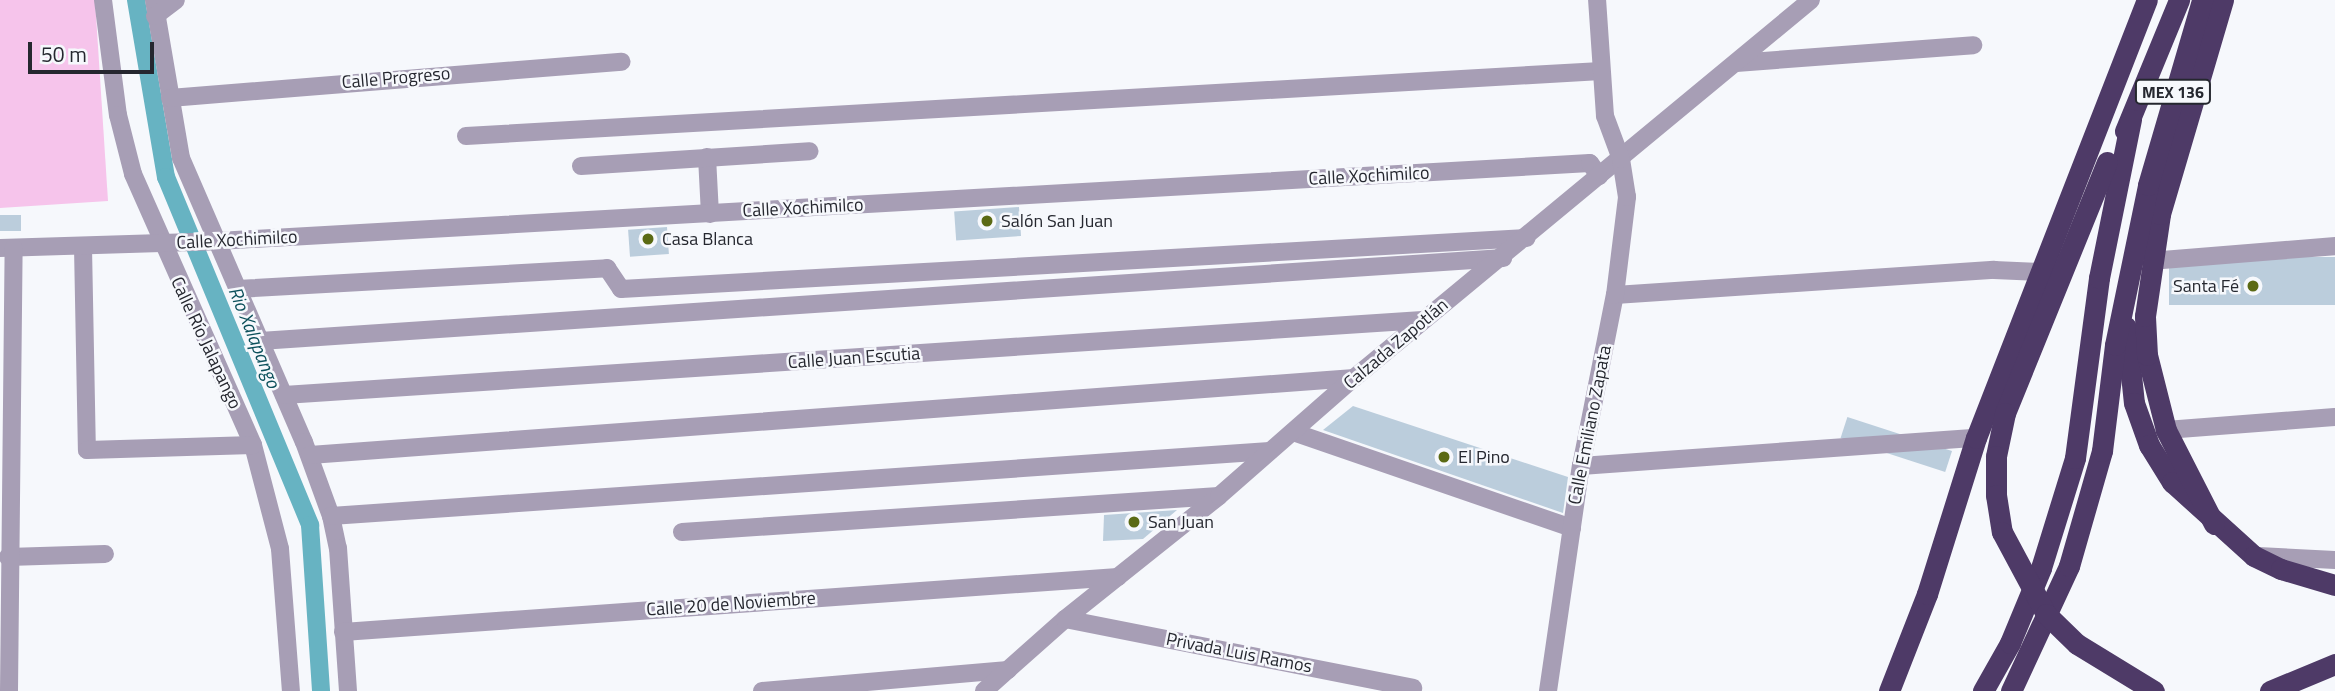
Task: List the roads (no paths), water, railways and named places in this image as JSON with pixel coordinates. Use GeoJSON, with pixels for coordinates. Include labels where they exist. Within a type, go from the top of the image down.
{"type":"FeatureCollection","features":[{"type":"Feature","properties":{"kind":"highway"},"geometry":{"type":"LineString","coordinates":[[1889,691],[1927,594],[1976,438],[2147,0]]}},
{"type":"Feature","properties":{"kind":"highway"},"geometry":{"type":"LineString","coordinates":[[2160,47],[2166,0]]}},
{"type":"Feature","properties":{"kind":"highway","name":"MEX 136"},"geometry":{"type":"LineString","coordinates":[[2154,691],[2077,644],[2046,614],[2001,532],[1996,495],[1996,456],[2004,413],[2107,162],[2131,119],[2179,0]]}},
{"type":"Feature","properties":{"kind":"highway","name":"MEX 136"},"geometry":{"type":"LineString","coordinates":[[2123,298],[2148,185],[2202,0]]}},
{"type":"Feature","properties":{"kind":"highway"},"geometry":{"type":"LineString","coordinates":[[2214,524],[2166,430],[2147,355],[2150,261],[2222,0]]}},
{"type":"Feature","properties":{"kind":"highway"},"geometry":{"type":"LineString","coordinates":[[1983,691],[2010,643],[2041,568],[2075,458],[2099,278],[2131,119]]}},
{"type":"Feature","properties":{"kind":"highway"},"geometry":{"type":"LineString","coordinates":[[2123,298],[2134,403],[2149,445],[2172,482],[2214,524],[2253,556],[2281,569],[2335,585]]}},
{"type":"Feature","properties":{"kind":"highway"},"geometry":{"type":"LineString","coordinates":[[2011,691],[2069,566],[2102,452],[2123,298]]}},
{"type":"Feature","properties":{"kind":"highway"},"geometry":{"type":"LineString","coordinates":[[2270,691],[2335,664]]}},
{"type":"Feature","properties":{"kind":"street","name":"Calle Río Jalapango"},"geometry":{"type":"LineString","coordinates":[[103,0],[121,126],[133,174],[160,243],[253,445],[280,549],[291,691]]}},
{"type":"Feature","properties":{"kind":"street"},"geometry":{"type":"LineString","coordinates":[[176,0],[154,8],[181,158],[200,242],[237,289],[310,455],[331,516],[338,548],[348,691]]}},
{"type":"Feature","properties":{"kind":"street","name":"Calle Emiliano Zapata"},"geometry":{"type":"LineString","coordinates":[[1548,691],[1581,467],[1615,295],[1627,197],[1621,159],[1605,116],[1597,0]]}},
{"type":"Feature","properties":{"kind":"street","name":"Calzada Zapotlán"},"geometry":{"type":"LineString","coordinates":[[984,691],[1065,618],[1219,496],[1423,320],[1503,258],[1811,0]]}},
{"type":"Feature","properties":{"kind":"street"},"geometry":{"type":"LineString","coordinates":[[1736,63],[1973,45]]}},
{"type":"Feature","properties":{"kind":"street","name":"Calle Progreso"},"geometry":{"type":"LineString","coordinates":[[170,99],[622,62]]}},
{"type":"Feature","properties":{"kind":"street"},"geometry":{"type":"LineString","coordinates":[[466,136],[1601,71]]}},
{"type":"Feature","properties":{"kind":"street"},"geometry":{"type":"LineString","coordinates":[[581,166],[810,151]]}},
{"type":"Feature","properties":{"kind":"street"},"geometry":{"type":"LineString","coordinates":[[707,157],[710,214]]}},
{"type":"Feature","properties":{"kind":"street","name":"Calle Xochimilco"},"geometry":{"type":"LineString","coordinates":[[7,248],[200,242],[1590,163],[1600,176]]}},
{"type":"Feature","properties":{"kind":"street"},"geometry":{"type":"LineString","coordinates":[[237,289],[607,268],[621,289],[1527,238]]}},
{"type":"Feature","properties":{"kind":"street"},"geometry":{"type":"LineString","coordinates":[[2150,261],[2335,246]]}},
{"type":"Feature","properties":{"kind":"street"},"geometry":{"type":"LineString","coordinates":[[83,247],[87,450],[253,445]]}},
{"type":"Feature","properties":{"kind":"street"},"geometry":{"type":"LineString","coordinates":[[7,248],[9,691]]}},
{"type":"Feature","properties":{"kind":"street"},"geometry":{"type":"LineString","coordinates":[[260,341],[1503,258]]}},
{"type":"Feature","properties":{"kind":"street"},"geometry":{"type":"LineString","coordinates":[[1615,295],[1994,270],[2042,272]]}},
{"type":"Feature","properties":{"kind":"street","name":"Calle Juan Escutia"},"geometry":{"type":"LineString","coordinates":[[284,395],[1423,320]]}},
{"type":"Feature","properties":{"kind":"street"},"geometry":{"type":"LineString","coordinates":[[310,455],[1354,378]]}},
{"type":"Feature","properties":{"kind":"street"},"geometry":{"type":"LineString","coordinates":[[2166,430],[2335,417]]}},
{"type":"Feature","properties":{"kind":"street"},"geometry":{"type":"LineString","coordinates":[[1293,432],[1572,528]]}},
{"type":"Feature","properties":{"kind":"street"},"geometry":{"type":"LineString","coordinates":[[1581,467],[1976,438]]}},
{"type":"Feature","properties":{"kind":"street"},"geometry":{"type":"LineString","coordinates":[[331,516],[1270,452]]}},
{"type":"Feature","properties":{"kind":"street"},"geometry":{"type":"LineString","coordinates":[[682,532],[1219,496]]}},
{"type":"Feature","properties":{"kind":"street"},"geometry":{"type":"LineString","coordinates":[[8,557],[106,554]]}},
{"type":"Feature","properties":{"kind":"street"},"geometry":{"type":"LineString","coordinates":[[2253,556],[2335,560]]}},
{"type":"Feature","properties":{"kind":"street","name":"Calle 20 de Noviembre"},"geometry":{"type":"LineString","coordinates":[[344,632],[1118,577]]}},
{"type":"Feature","properties":{"kind":"street","name":"Privada Luis Ramos"},"geometry":{"type":"LineString","coordinates":[[1065,618],[1413,688]]}},
{"type":"Feature","properties":{"kind":"street"},"geometry":{"type":"LineString","coordinates":[[762,691],[1008,670]]}},
{"type":"Feature","properties":{"kind":"waterway","name":"Rio Xalapango"},"geometry":{"type":"LineString","coordinates":[[136,0],[166,177],[310,525],[321,691]]}},
{"type":"Feature","properties":{"kind":"place","name":"Salón San Juan"},"geometry":{"type":"Point","coordinates":[987,221]}},
{"type":"Feature","properties":{"kind":"place","name":"Casa Blanca"},"geometry":{"type":"Point","coordinates":[648,239]}},
{"type":"Feature","properties":{"kind":"place","name":"Santa Fé"},"geometry":{"type":"Point","coordinates":[2253,286]}},
{"type":"Feature","properties":{"kind":"place","name":"El Pino"},"geometry":{"type":"Point","coordinates":[1444,457]}},
{"type":"Feature","properties":{"kind":"place","name":"San Juan"},"geometry":{"type":"Point","coordinates":[1134,522]}}]}
